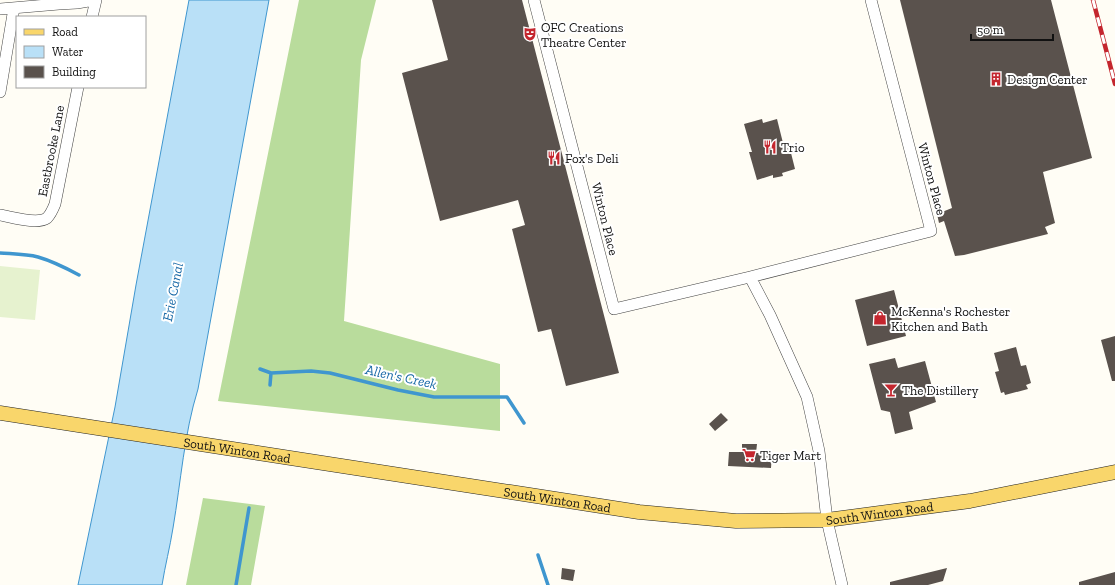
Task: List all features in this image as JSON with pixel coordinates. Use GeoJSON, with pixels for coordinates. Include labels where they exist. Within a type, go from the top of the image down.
{"type":"FeatureCollection","features":[{"type":"Feature","properties":{"kind":"main road","name":"South Winton Road"},"geometry":{"type":"LineString","coordinates":[[0,413],[639,512],[736,521],[827,520],[970,501],[1115,472]]}},
{"type":"Feature","properties":{"kind":"street"},"geometry":{"type":"LineString","coordinates":[[0,9],[77,3],[95,0],[92,16]]}},
{"type":"Feature","properties":{"kind":"street","name":"Winton Place"},"geometry":{"type":"LineString","coordinates":[[534,0],[614,310],[931,231],[871,0]]}},
{"type":"Feature","properties":{"kind":"street"},"geometry":{"type":"LineString","coordinates":[[0,92],[14,8]]}},
{"type":"Feature","properties":{"kind":"street","name":"Eastbrooke Lane"},"geometry":{"type":"LineString","coordinates":[[0,215],[30,221],[46,218],[52,212],[55,204],[78,88]]}},
{"type":"Feature","properties":{"kind":"street"},"geometry":{"type":"LineString","coordinates":[[750,277],[774,322],[807,397],[819,451],[827,520],[842,585]]}},
{"type":"Feature","properties":{"kind":"green space"},"geometry":{"type":"Polygon","coordinates":[[[299,0],[376,0],[361,60],[344,321],[500,364],[500,431],[218,401],[299,0]]]}},
{"type":"Feature","properties":{"kind":"green space"},"geometry":{"type":"Polygon","coordinates":[[[0,266],[40,270],[35,320],[0,317],[0,266]]]}},
{"type":"Feature","properties":{"kind":"green space"},"geometry":{"type":"Polygon","coordinates":[[[203,498],[265,506],[251,585],[186,585],[203,498]]]}},
{"type":"Feature","properties":{"kind":"water","name":"Erie Canal"},"geometry":{"type":"Polygon","coordinates":[[[189,0],[269,0],[198,389],[189,423],[176,510],[162,585],[78,585],[115,407],[189,0]]]}},
{"type":"Feature","properties":{"kind":"building"},"geometry":{"type":"Polygon","coordinates":[[[432,0],[522,0],[619,373],[566,386],[551,329],[538,332],[512,229],[525,225],[518,200],[440,221],[402,73],[448,60],[432,0]]]}},
{"type":"Feature","properties":{"kind":"building","name":"Design Center"},"geometry":{"type":"Polygon","coordinates":[[[900,0],[1051,0],[1092,158],[1043,172],[1055,223],[1045,227],[1048,234],[955,256],[944,221],[939,223],[937,214],[952,208],[900,0]]]}},
{"type":"Feature","properties":{"kind":"building","name":"Trio"},"geometry":{"type":"Polygon","coordinates":[[[762,119],[763,123],[777,119],[783,143],[788,141],[795,169],[782,173],[783,176],[773,178],[773,175],[757,180],[749,152],[752,152],[744,124],[762,119]]]}},
{"type":"Feature","properties":{"kind":"building","name":"McKenna's Rochester Kitchen and Bath"},"geometry":{"type":"Polygon","coordinates":[[[894,290],[906,336],[867,346],[855,300],[894,290]]]}},
{"type":"Feature","properties":{"kind":"building"},"geometry":{"type":"Polygon","coordinates":[[[1115,336],[1115,381],[1112,381],[1101,340],[1115,336]]]}},
{"type":"Feature","properties":{"kind":"building"},"geometry":{"type":"Polygon","coordinates":[[[1016,347],[1021,366],[1026,365],[1031,383],[1026,385],[1028,389],[1005,395],[1004,392],[1001,393],[995,372],[999,371],[994,353],[1016,347]]]}},
{"type":"Feature","properties":{"kind":"building"},"geometry":{"type":"Polygon","coordinates":[[[895,358],[898,368],[925,361],[936,402],[909,412],[913,429],[895,434],[890,412],[881,410],[869,364],[895,358]]]}},
{"type":"Feature","properties":{"kind":"building"},"geometry":{"type":"Polygon","coordinates":[[[721,413],[728,420],[715,431],[709,424],[721,413]]]}},
{"type":"Feature","properties":{"kind":"building"},"geometry":{"type":"Polygon","coordinates":[[[742,444],[757,444],[756,453],[772,453],[771,468],[728,466],[729,452],[742,452],[742,444]]]}},
{"type":"Feature","properties":{"kind":"building"},"geometry":{"type":"Polygon","coordinates":[[[562,568],[575,570],[573,581],[561,579],[562,568]]]}},
{"type":"Feature","properties":{"kind":"building"},"geometry":{"type":"Polygon","coordinates":[[[947,568],[943,581],[928,585],[890,585],[890,582],[947,568]]]}},
{"type":"Feature","properties":{"kind":"building"},"geometry":{"type":"Polygon","coordinates":[[[1115,572],[1115,585],[1079,585],[1079,582],[1115,572]]]}},
{"type":"Feature","properties":{"kind":"waterway","name":"Allen's Creek"},"geometry":{"type":"LineString","coordinates":[[0,253],[38,257],[79,275]]}},
{"type":"Feature","properties":{"kind":"waterway","name":"Allen's Creek"},"geometry":{"type":"LineString","coordinates":[[260,369],[271,373],[311,371],[330,373],[398,390],[434,397],[507,397],[524,423]]}},
{"type":"Feature","properties":{"kind":"waterway"},"geometry":{"type":"LineString","coordinates":[[270,385],[271,373]]}},
{"type":"Feature","properties":{"kind":"waterway"},"geometry":{"type":"LineString","coordinates":[[236,585],[249,508]]}},
{"type":"Feature","properties":{"kind":"waterway","name":"Allen's Creek"},"geometry":{"type":"LineString","coordinates":[[538,555],[548,585]]}},
{"type":"Feature","properties":{"kind":"railway"},"geometry":{"type":"LineString","coordinates":[[1093,0],[1115,84]]}},
{"type":"Feature","properties":{"kind":"place","name":"OFC Creations Theatre Center"},"geometry":{"type":"Point","coordinates":[530,34]}},
{"type":"Feature","properties":{"kind":"place","name":"Design Center"},"geometry":{"type":"Point","coordinates":[996,79]}},
{"type":"Feature","properties":{"kind":"place","name":"Trio"},"geometry":{"type":"Point","coordinates":[770,147]}},
{"type":"Feature","properties":{"kind":"place","name":"Fox's Deli"},"geometry":{"type":"Point","coordinates":[554,158]}},
{"type":"Feature","properties":{"kind":"place","name":"McKenna's Rochester Kitchen and Bath"},"geometry":{"type":"Point","coordinates":[880,318]}},
{"type":"Feature","properties":{"kind":"place","name":"The Distillery"},"geometry":{"type":"Point","coordinates":[891,390]}},
{"type":"Feature","properties":{"kind":"place","name":"Tiger Mart"},"geometry":{"type":"Point","coordinates":[749,455]}}]}
